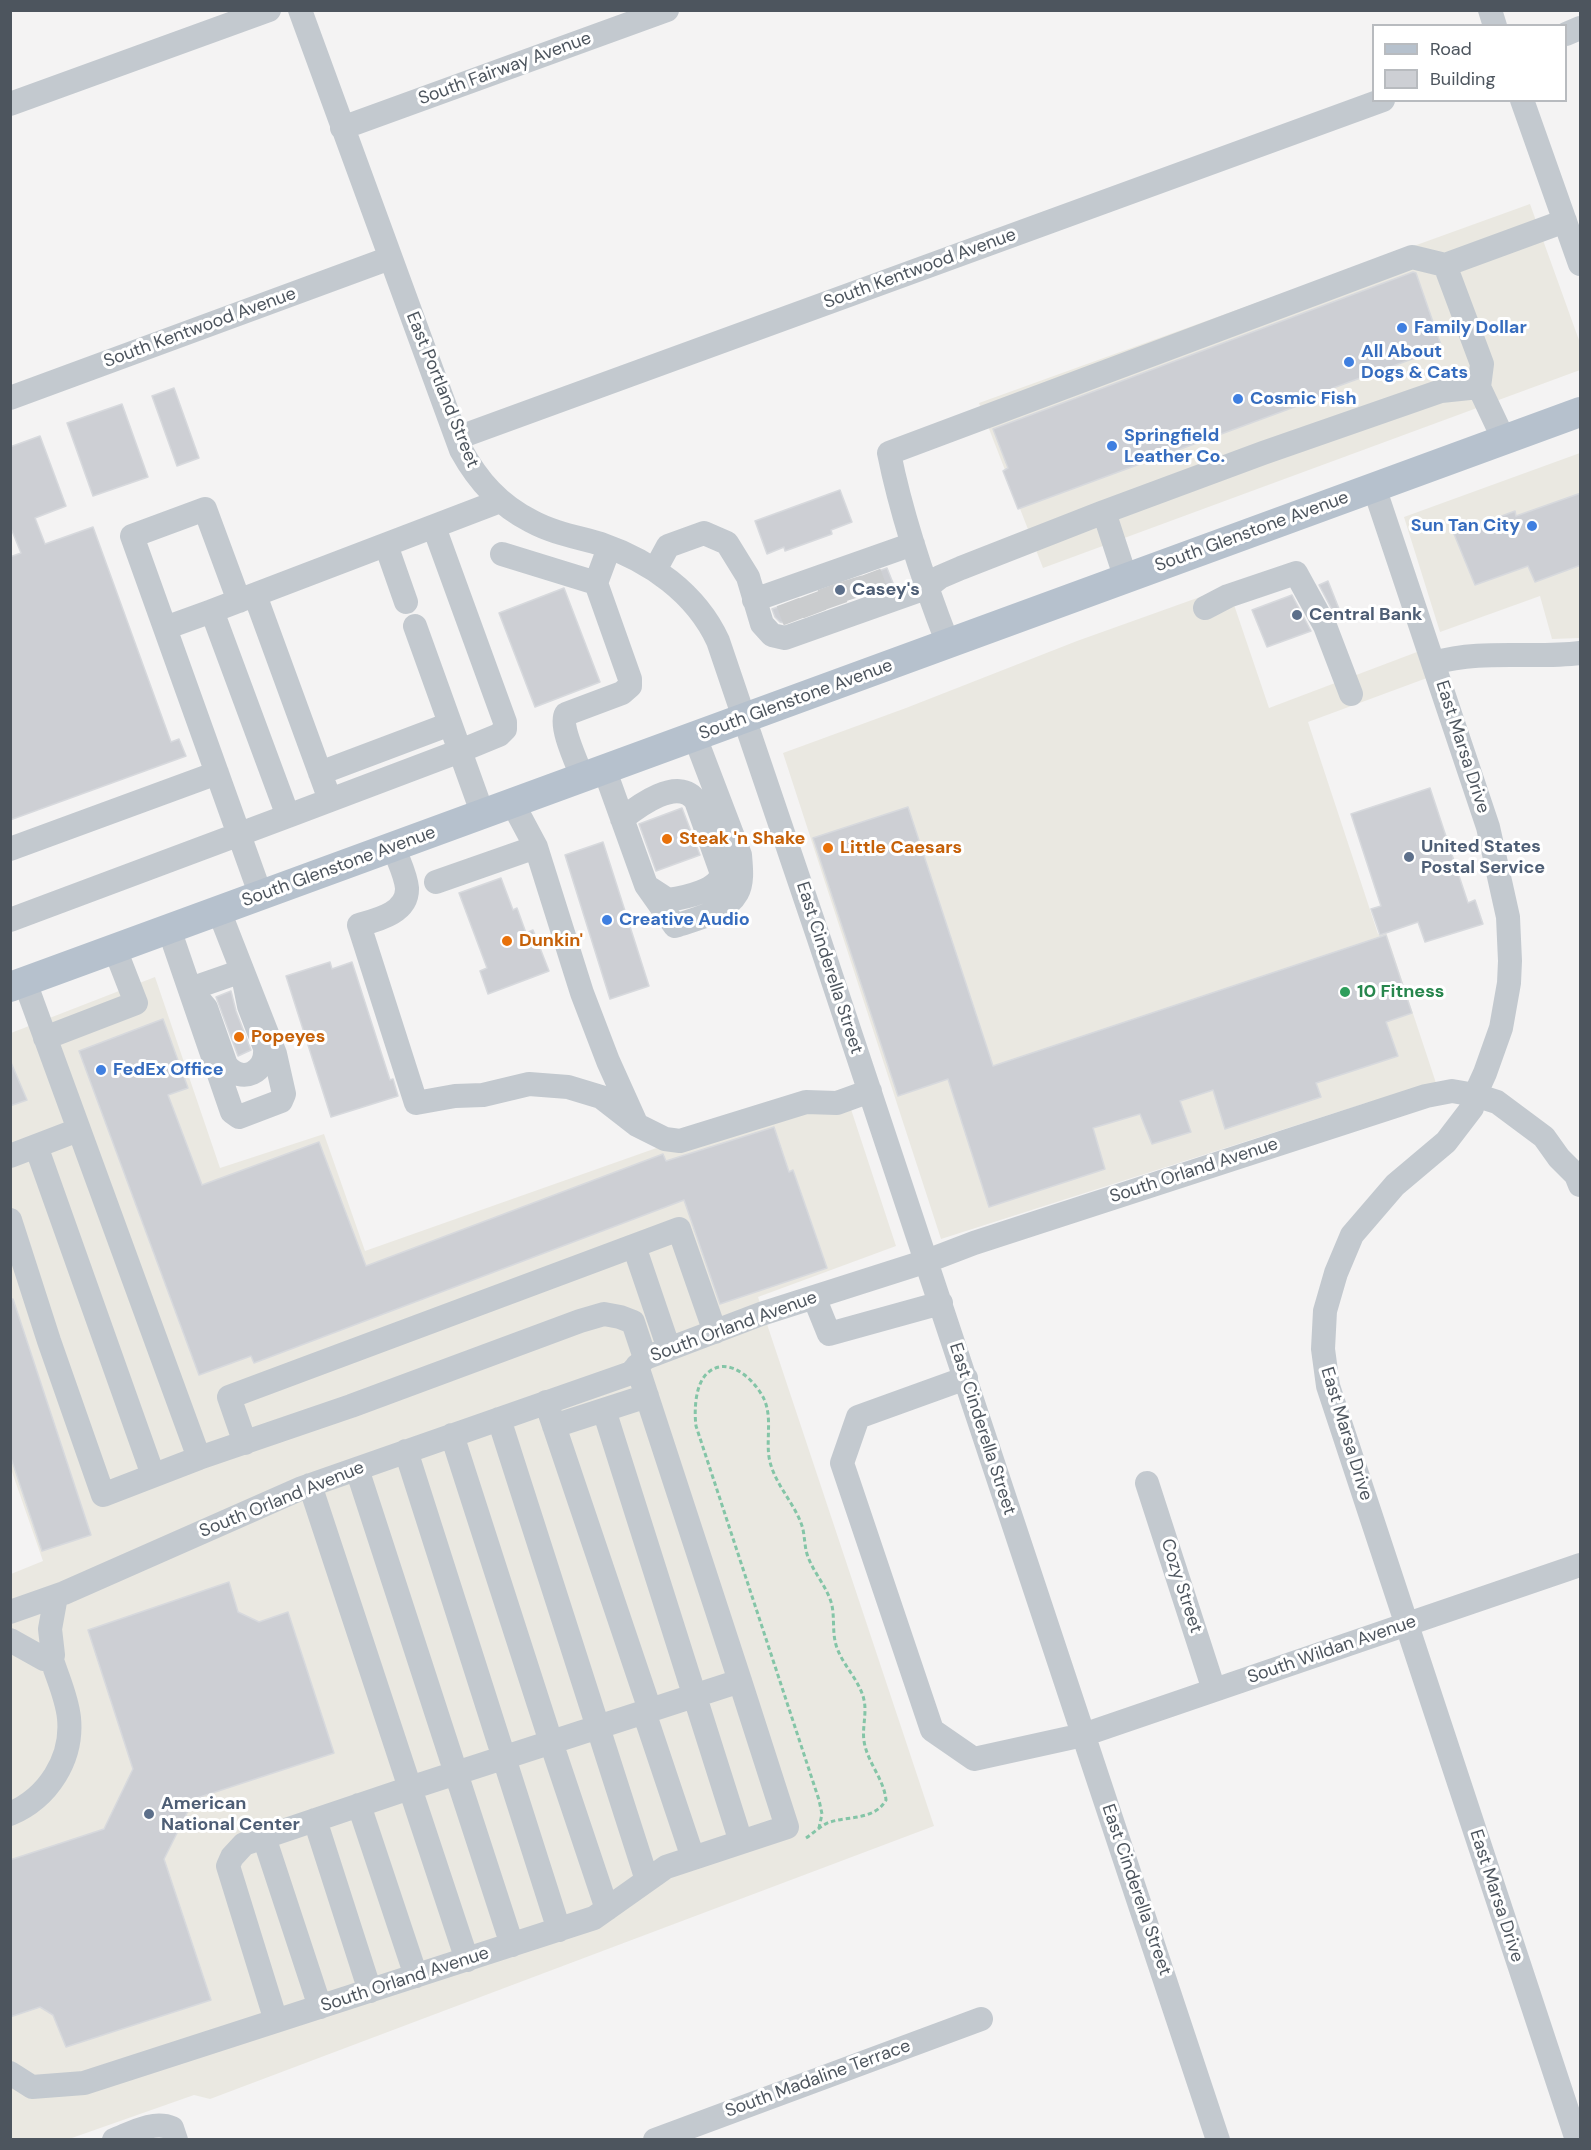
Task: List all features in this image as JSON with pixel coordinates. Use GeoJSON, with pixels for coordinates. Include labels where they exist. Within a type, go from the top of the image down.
{"type":"FeatureCollection","features":[{"type":"Feature","properties":{"kind":"main road","name":"South Glenstone Avenue"},"geometry":{"type":"LineString","coordinates":[[18,984],[1581,412]]}},
{"type":"Feature","properties":{"kind":"street"},"geometry":{"type":"LineString","coordinates":[[10,104],[269,10]]}},
{"type":"Feature","properties":{"kind":"street","name":"East Portland Street"},"geometry":{"type":"LineString","coordinates":[[300,10],[461,450],[477,477],[500,501],[530,521],[609,548],[656,570],[686,594],[710,624],[725,658],[746,719]]}},
{"type":"Feature","properties":{"kind":"street","name":"South Fairway Avenue"},"geometry":{"type":"LineString","coordinates":[[342,129],[667,10]]}},
{"type":"Feature","properties":{"kind":"street"},"geometry":{"type":"LineString","coordinates":[[1567,34],[1581,28]]}},
{"type":"Feature","properties":{"kind":"street","name":"South Kentwood Avenue"},"geometry":{"type":"LineString","coordinates":[[457,438],[1378,102]]}},
{"type":"Feature","properties":{"kind":"street"},"geometry":{"type":"LineString","coordinates":[[1523,102],[1580,260]]}},
{"type":"Feature","properties":{"kind":"street"},"geometry":{"type":"LineString","coordinates":[[948,644],[926,588],[896,486],[889,453],[1412,257],[1444,265],[1565,221]]}},
{"type":"Feature","properties":{"kind":"street","name":"South Kentwood Avenue"},"geometry":{"type":"LineString","coordinates":[[10,398],[390,258]]}},
{"type":"Feature","properties":{"kind":"street"},"geometry":{"type":"LineString","coordinates":[[1444,265],[1482,364],[1479,387],[1504,440]]}},
{"type":"Feature","properties":{"kind":"street"},"geometry":{"type":"LineString","coordinates":[[754,600],[832,597],[926,588],[940,577],[961,568],[1263,453],[1441,391],[1479,387]]}},
{"type":"Feature","properties":{"kind":"street","name":"East Marsa Drive"},"geometry":{"type":"LineString","coordinates":[[1374,487],[1488,827],[1502,886],[1510,939],[1509,983],[1500,1028],[1485,1073],[1474,1095],[1472,1108],[1446,1142],[1395,1185],[1352,1235],[1336,1273],[1325,1311],[1323,1349],[1328,1386],[1577,2139]]}},
{"type":"Feature","properties":{"kind":"street"},"geometry":{"type":"LineString","coordinates":[[165,628],[500,501]]}},
{"type":"Feature","properties":{"kind":"street"},"geometry":{"type":"LineString","coordinates":[[261,896],[132,536],[204,509],[247,598],[330,800]]}},
{"type":"Feature","properties":{"kind":"street"},"geometry":{"type":"LineString","coordinates":[[1104,512],[1126,579]]}},
{"type":"Feature","properties":{"kind":"street"},"geometry":{"type":"LineString","coordinates":[[10,920],[499,735],[505,729],[505,722],[434,526]]}},
{"type":"Feature","properties":{"kind":"street"},"geometry":{"type":"LineString","coordinates":[[656,570],[668,546],[704,532],[727,543],[748,577],[762,624],[772,635],[785,638],[832,597],[913,544]]}},
{"type":"Feature","properties":{"kind":"street"},"geometry":{"type":"LineString","coordinates":[[386,545],[406,602]]}},
{"type":"Feature","properties":{"kind":"street"},"geometry":{"type":"LineString","coordinates":[[609,548],[596,583],[630,679],[630,686],[622,693],[566,714],[564,728],[622,819],[645,885],[675,926],[725,905],[737,893],[741,876],[740,855],[695,737]]}},
{"type":"Feature","properties":{"kind":"street"},"geometry":{"type":"LineString","coordinates":[[502,554],[596,583]]}},
{"type":"Feature","properties":{"kind":"street"},"geometry":{"type":"LineString","coordinates":[[1205,608],[1228,596],[1296,573],[1325,626],[1351,694]]}},
{"type":"Feature","properties":{"kind":"street"},"geometry":{"type":"LineString","coordinates":[[212,611],[288,816]]}},
{"type":"Feature","properties":{"kind":"street"},"geometry":{"type":"LineString","coordinates":[[415,626],[483,815]]}},
{"type":"Feature","properties":{"kind":"street"},"geometry":{"type":"LineString","coordinates":[[1434,663],[1479,654],[1581,653]]}},
{"type":"Feature","properties":{"kind":"street","name":"East Cinderella Street"},"geometry":{"type":"LineString","coordinates":[[746,719],[1218,2139]]}},
{"type":"Feature","properties":{"kind":"street"},"geometry":{"type":"LineString","coordinates":[[320,773],[450,724]]}},
{"type":"Feature","properties":{"kind":"street"},"geometry":{"type":"LineString","coordinates":[[10,849],[217,773]]}},
{"type":"Feature","properties":{"kind":"street"},"geometry":{"type":"LineString","coordinates":[[622,819],[644,802],[657,796],[676,792],[721,803]]}},
{"type":"Feature","properties":{"kind":"street"},"geometry":{"type":"LineString","coordinates":[[645,885],[668,900],[700,892],[715,885],[722,877],[693,796]]}},
{"type":"Feature","properties":{"kind":"street"},"geometry":{"type":"LineString","coordinates":[[513,804],[536,847],[582,993],[608,1061],[637,1125]]}},
{"type":"Feature","properties":{"kind":"street"},"geometry":{"type":"LineString","coordinates":[[436,882],[536,847]]}},
{"type":"Feature","properties":{"kind":"street"},"geometry":{"type":"LineString","coordinates":[[394,848],[407,889],[401,905],[390,915],[359,925],[416,1103],[455,1096],[483,1095],[529,1084],[568,1087],[601,1097],[637,1125],[665,1139],[680,1142],[806,1102],[837,1103],[870,1091]]}},
{"type":"Feature","properties":{"kind":"street"},"geometry":{"type":"LineString","coordinates":[[169,930],[232,1112],[239,1117],[280,1101],[284,1095],[275,1054],[219,911]]}},
{"type":"Feature","properties":{"kind":"street"},"geometry":{"type":"LineString","coordinates":[[45,1038],[136,1003],[115,949]]}},
{"type":"Feature","properties":{"kind":"street"},"geometry":{"type":"LineString","coordinates":[[190,989],[243,971]]}},
{"type":"Feature","properties":{"kind":"street"},"geometry":{"type":"LineString","coordinates":[[190,989],[207,1008],[226,1065],[238,1075],[253,1073],[264,1061],[265,1048],[249,1006],[243,971]]}},
{"type":"Feature","properties":{"kind":"street"},"geometry":{"type":"LineString","coordinates":[[18,984],[45,1038],[199,1458]]}},
{"type":"Feature","properties":{"kind":"street","name":"South Orland Avenue"},"geometry":{"type":"LineString","coordinates":[[10,1612],[56,1596],[310,1485],[631,1373],[641,1362],[715,1332],[974,1243],[1426,1096],[1452,1091],[1486,1098],[1507,1108],[1544,1137],[1559,1158],[1576,1175],[1581,1185]]}},
{"type":"Feature","properties":{"kind":"street"},"geometry":{"type":"LineString","coordinates":[[10,1156],[78,1130]]}},
{"type":"Feature","properties":{"kind":"street"},"geometry":{"type":"LineString","coordinates":[[36,1146],[153,1475]]}},
{"type":"Feature","properties":{"kind":"street"},"geometry":{"type":"LineString","coordinates":[[10,1220],[103,1495],[554,1330],[604,1314],[633,1322],[657,1314]]}},
{"type":"Feature","properties":{"kind":"street"},"geometry":{"type":"LineString","coordinates":[[245,1443],[230,1397],[679,1229],[715,1332]]}},
{"type":"Feature","properties":{"kind":"street"},"geometry":{"type":"LineString","coordinates":[[634,1246],[669,1349]]}},
{"type":"Feature","properties":{"kind":"street"},"geometry":{"type":"LineString","coordinates":[[814,1297],[829,1334],[941,1303]]}},
{"type":"Feature","properties":{"kind":"street"},"geometry":{"type":"LineString","coordinates":[[276,2021],[228,1866],[232,1857],[244,1844],[740,1681],[647,1396],[633,1322]]}},
{"type":"Feature","properties":{"kind":"street","name":"South Wildan Avenue"},"geometry":{"type":"LineString","coordinates":[[966,1378],[858,1417],[842,1463],[932,1730],[975,1759],[1083,1735],[1581,1566]]}},
{"type":"Feature","properties":{"kind":"street"},"geometry":{"type":"LineString","coordinates":[[554,1426],[647,1396]]}},
{"type":"Feature","properties":{"kind":"street"},"geometry":{"type":"LineString","coordinates":[[546,1402],[693,1858]]}},
{"type":"Feature","properties":{"kind":"street"},"geometry":{"type":"LineString","coordinates":[[604,1410],[741,1842]]}},
{"type":"Feature","properties":{"kind":"street"},"geometry":{"type":"LineString","coordinates":[[499,1419],[647,1880]]}},
{"type":"Feature","properties":{"kind":"street"},"geometry":{"type":"LineString","coordinates":[[452,1435],[607,1909]]}},
{"type":"Feature","properties":{"kind":"street"},"geometry":{"type":"LineString","coordinates":[[406,1451],[559,1930]]}},
{"type":"Feature","properties":{"kind":"street"},"geometry":{"type":"LineString","coordinates":[[357,1469],[512,1945]]}},
{"type":"Feature","properties":{"kind":"street","name":"Cozy Street"},"geometry":{"type":"LineString","coordinates":[[1147,1483],[1214,1690]]}},
{"type":"Feature","properties":{"kind":"street"},"geometry":{"type":"LineString","coordinates":[[310,1485],[466,1960]]}},
{"type":"Feature","properties":{"kind":"street"},"geometry":{"type":"LineString","coordinates":[[10,1814],[23,1809],[49,1785],[62,1765],[66,1748],[69,1719],[65,1698],[52,1660],[50,1629],[56,1596]]}},
{"type":"Feature","properties":{"kind":"street"},"geometry":{"type":"LineString","coordinates":[[10,1640],[44,1659],[52,1660]]}},
{"type":"Feature","properties":{"kind":"street","name":"South Orland Avenue"},"geometry":{"type":"LineString","coordinates":[[10,2073],[32,2087],[84,2083],[594,1918],[666,1867],[787,1827],[740,1681]]}},
{"type":"Feature","properties":{"kind":"street"},"geometry":{"type":"LineString","coordinates":[[359,1805],[416,1976]]}},
{"type":"Feature","properties":{"kind":"street"},"geometry":{"type":"LineString","coordinates":[[315,1820],[370,1991]]}},
{"type":"Feature","properties":{"kind":"street"},"geometry":{"type":"LineString","coordinates":[[264,1837],[320,2007]]}},
{"type":"Feature","properties":{"kind":"street","name":"South Madaline Terrace"},"geometry":{"type":"LineString","coordinates":[[655,2139],[981,2019]]}},
{"type":"Feature","properties":{"kind":"street"},"geometry":{"type":"LineString","coordinates":[[114,2139],[155,2125],[165,2125],[172,2128],[176,2139]]}},
{"type":"Feature","properties":{"kind":"shaded area"},"geometry":{"type":"Polygon","coordinates":[[[1530,204],[1580,343],[1580,370],[1043,568],[979,403],[1530,204]]]}},
{"type":"Feature","properties":{"kind":"shaded area"},"geometry":{"type":"Polygon","coordinates":[[[1580,453],[1580,638],[1552,639],[1540,596],[1440,632],[1404,517],[1580,453]]]}},
{"type":"Feature","properties":{"kind":"shaded area"},"geometry":{"type":"Polygon","coordinates":[[[1228,587],[1269,708],[1417,652],[1427,678],[1308,722],[1378,934],[1386,932],[1436,1083],[1366,1103],[941,1239],[783,753],[1077,641],[1228,587]]]}},
{"type":"Feature","properties":{"kind":"shaded area"},"geometry":{"type":"Polygon","coordinates":[[[155,977],[220,1168],[324,1134],[365,1251],[699,1133],[844,1088],[896,1246],[758,1297],[934,1826],[210,2099],[194,2095],[69,2139],[11,2140],[11,1574],[43,1561],[11,1469],[11,1033],[155,977]]]}},
{"type":"Feature","properties":{"kind":"building"},"geometry":{"type":"Polygon","coordinates":[[[1413,272],[1416,273],[1442,348],[1333,388],[1335,392],[1018,509],[1003,471],[1008,468],[993,429],[1413,272]]]}},
{"type":"Feature","properties":{"kind":"building"},"geometry":{"type":"Polygon","coordinates":[[[174,388],[199,458],[177,466],[152,396],[174,388]]]}},
{"type":"Feature","properties":{"kind":"building"},"geometry":{"type":"Polygon","coordinates":[[[122,404],[148,477],[93,496],[67,423],[122,404]]]}},
{"type":"Feature","properties":{"kind":"building"},"geometry":{"type":"Polygon","coordinates":[[[40,436],[66,506],[35,518],[45,544],[93,527],[171,742],[179,739],[186,756],[10,820],[10,557],[21,553],[10,526],[10,447],[40,436]]]}},
{"type":"Feature","properties":{"kind":"building"},"geometry":{"type":"Polygon","coordinates":[[[840,490],[852,522],[831,530],[832,534],[785,551],[784,547],[767,554],[755,521],[840,490]]]}},
{"type":"Feature","properties":{"kind":"building"},"geometry":{"type":"Polygon","coordinates":[[[1581,493],[1581,565],[1535,582],[1528,566],[1475,585],[1454,534],[1515,511],[1516,516],[1581,493]]]}},
{"type":"Feature","properties":{"kind":"building"},"geometry":{"type":"Polygon","coordinates":[[[887,568],[893,583],[784,623],[775,617],[772,609],[887,568]]]}},
{"type":"Feature","properties":{"kind":"building"},"geometry":{"type":"Polygon","coordinates":[[[1328,581],[1343,619],[1338,621],[1319,585],[1328,581]]]}},
{"type":"Feature","properties":{"kind":"building"},"geometry":{"type":"Polygon","coordinates":[[[564,588],[600,682],[535,707],[499,613],[564,588]]]}},
{"type":"Feature","properties":{"kind":"building"},"geometry":{"type":"Polygon","coordinates":[[[1292,595],[1311,631],[1267,647],[1252,610],[1292,595]]]}},
{"type":"Feature","properties":{"kind":"building","name":"United States Postal Service"},"geometry":{"type":"Polygon","coordinates":[[[1430,788],[1468,903],[1475,900],[1483,924],[1425,942],[1418,922],[1380,935],[1371,909],[1381,906],[1351,814],[1430,788]]]}},
{"type":"Feature","properties":{"kind":"building"},"geometry":{"type":"Polygon","coordinates":[[[908,807],[993,1066],[1386,935],[1412,1013],[1386,1022],[1398,1056],[1316,1083],[1321,1097],[1225,1129],[1213,1090],[1180,1101],[1191,1132],[1152,1144],[1140,1114],[1093,1128],[1105,1169],[989,1207],[948,1079],[898,1096],[813,838],[908,807]]]}},
{"type":"Feature","properties":{"kind":"building","name":"Steak 'n Shake"},"geometry":{"type":"Polygon","coordinates":[[[682,808],[700,855],[656,871],[639,824],[682,808]]]}},
{"type":"Feature","properties":{"kind":"building","name":"Creative Audio"},"geometry":{"type":"Polygon","coordinates":[[[603,842],[649,986],[610,999],[565,855],[603,842]]]}},
{"type":"Feature","properties":{"kind":"building","name":"Dunkin'"},"geometry":{"type":"Polygon","coordinates":[[[501,878],[513,910],[517,908],[526,933],[533,930],[549,971],[488,994],[480,971],[487,968],[459,893],[501,878]]]}},
{"type":"Feature","properties":{"kind":"building"},"geometry":{"type":"Polygon","coordinates":[[[330,962],[332,969],[352,962],[390,1080],[393,1079],[398,1096],[331,1117],[286,976],[330,962]]]}},
{"type":"Feature","properties":{"kind":"building"},"geometry":{"type":"Polygon","coordinates":[[[231,991],[251,1050],[238,1056],[216,997],[231,991]]]}},
{"type":"Feature","properties":{"kind":"building"},"geometry":{"type":"Polygon","coordinates":[[[163,1019],[188,1088],[168,1095],[202,1185],[319,1142],[366,1266],[663,1154],[666,1161],[774,1127],[789,1172],[793,1170],[827,1268],[720,1304],[684,1200],[254,1363],[251,1356],[199,1375],[79,1051],[163,1019]]]}},
{"type":"Feature","properties":{"kind":"building"},"geometry":{"type":"Polygon","coordinates":[[[10,1060],[27,1100],[10,1106],[10,1060]]]}},
{"type":"Feature","properties":{"kind":"building"},"geometry":{"type":"Polygon","coordinates":[[[10,1299],[13,1299],[91,1535],[42,1551],[10,1455],[10,1299]]]}},
{"type":"Feature","properties":{"kind":"building","name":"American National Center"},"geometry":{"type":"Polygon","coordinates":[[[229,1582],[238,1612],[259,1622],[288,1612],[334,1753],[194,1799],[164,1859],[211,2000],[66,2047],[53,2015],[40,2007],[10,2017],[10,1860],[104,1829],[133,1769],[88,1630],[229,1582]]]}},
{"type":"Feature","properties":{"kind":"tunnel"},"geometry":{"type":"LineString","coordinates":[[869,573],[876,592]]}},
{"type":"Feature","properties":{"kind":"tunnel"},"geometry":{"type":"LineString","coordinates":[[850,579],[856,598]]}},
{"type":"Feature","properties":{"kind":"tunnel"},"geometry":{"type":"LineString","coordinates":[[829,586],[836,606]]}},
{"type":"Feature","properties":{"kind":"tunnel"},"geometry":{"type":"LineString","coordinates":[[808,595],[815,614]]}},
{"type":"Feature","properties":{"kind":"tunnel"},"geometry":{"type":"LineString","coordinates":[[788,602],[795,621]]}},
{"type":"Feature","properties":{"kind":"place","name":"Family Dollar"},"geometry":{"type":"Point","coordinates":[1402,328]}},
{"type":"Feature","properties":{"kind":"place","name":"All About Dogs & Cats"},"geometry":{"type":"Point","coordinates":[1349,362]}},
{"type":"Feature","properties":{"kind":"place","name":"Cosmic Fish"},"geometry":{"type":"Point","coordinates":[1238,399]}},
{"type":"Feature","properties":{"kind":"place","name":"Springfield Leather Co."},"geometry":{"type":"Point","coordinates":[1112,446]}},
{"type":"Feature","properties":{"kind":"place","name":"Sun Tan City"},"geometry":{"type":"Point","coordinates":[1532,526]}},
{"type":"Feature","properties":{"kind":"place","name":"Casey's"},"geometry":{"type":"Point","coordinates":[840,590]}},
{"type":"Feature","properties":{"kind":"place","name":"Central Bank"},"geometry":{"type":"Point","coordinates":[1297,615]}},
{"type":"Feature","properties":{"kind":"place","name":"Steak 'n Shake"},"geometry":{"type":"Point","coordinates":[667,839]}},
{"type":"Feature","properties":{"kind":"place","name":"Little Caesars"},"geometry":{"type":"Point","coordinates":[828,848]}},
{"type":"Feature","properties":{"kind":"place","name":"United States Postal Service"},"geometry":{"type":"Point","coordinates":[1409,857]}},
{"type":"Feature","properties":{"kind":"place","name":"Creative Audio"},"geometry":{"type":"Point","coordinates":[607,920]}},
{"type":"Feature","properties":{"kind":"place","name":"Dunkin'"},"geometry":{"type":"Point","coordinates":[507,941]}},
{"type":"Feature","properties":{"kind":"place","name":"10 Fitness"},"geometry":{"type":"Point","coordinates":[1345,992]}},
{"type":"Feature","properties":{"kind":"place","name":"Popeyes"},"geometry":{"type":"Point","coordinates":[239,1037]}},
{"type":"Feature","properties":{"kind":"place","name":"FedEx Office"},"geometry":{"type":"Point","coordinates":[101,1070]}},
{"type":"Feature","properties":{"kind":"place","name":"American National Center"},"geometry":{"type":"Point","coordinates":[149,1814]}}]}
